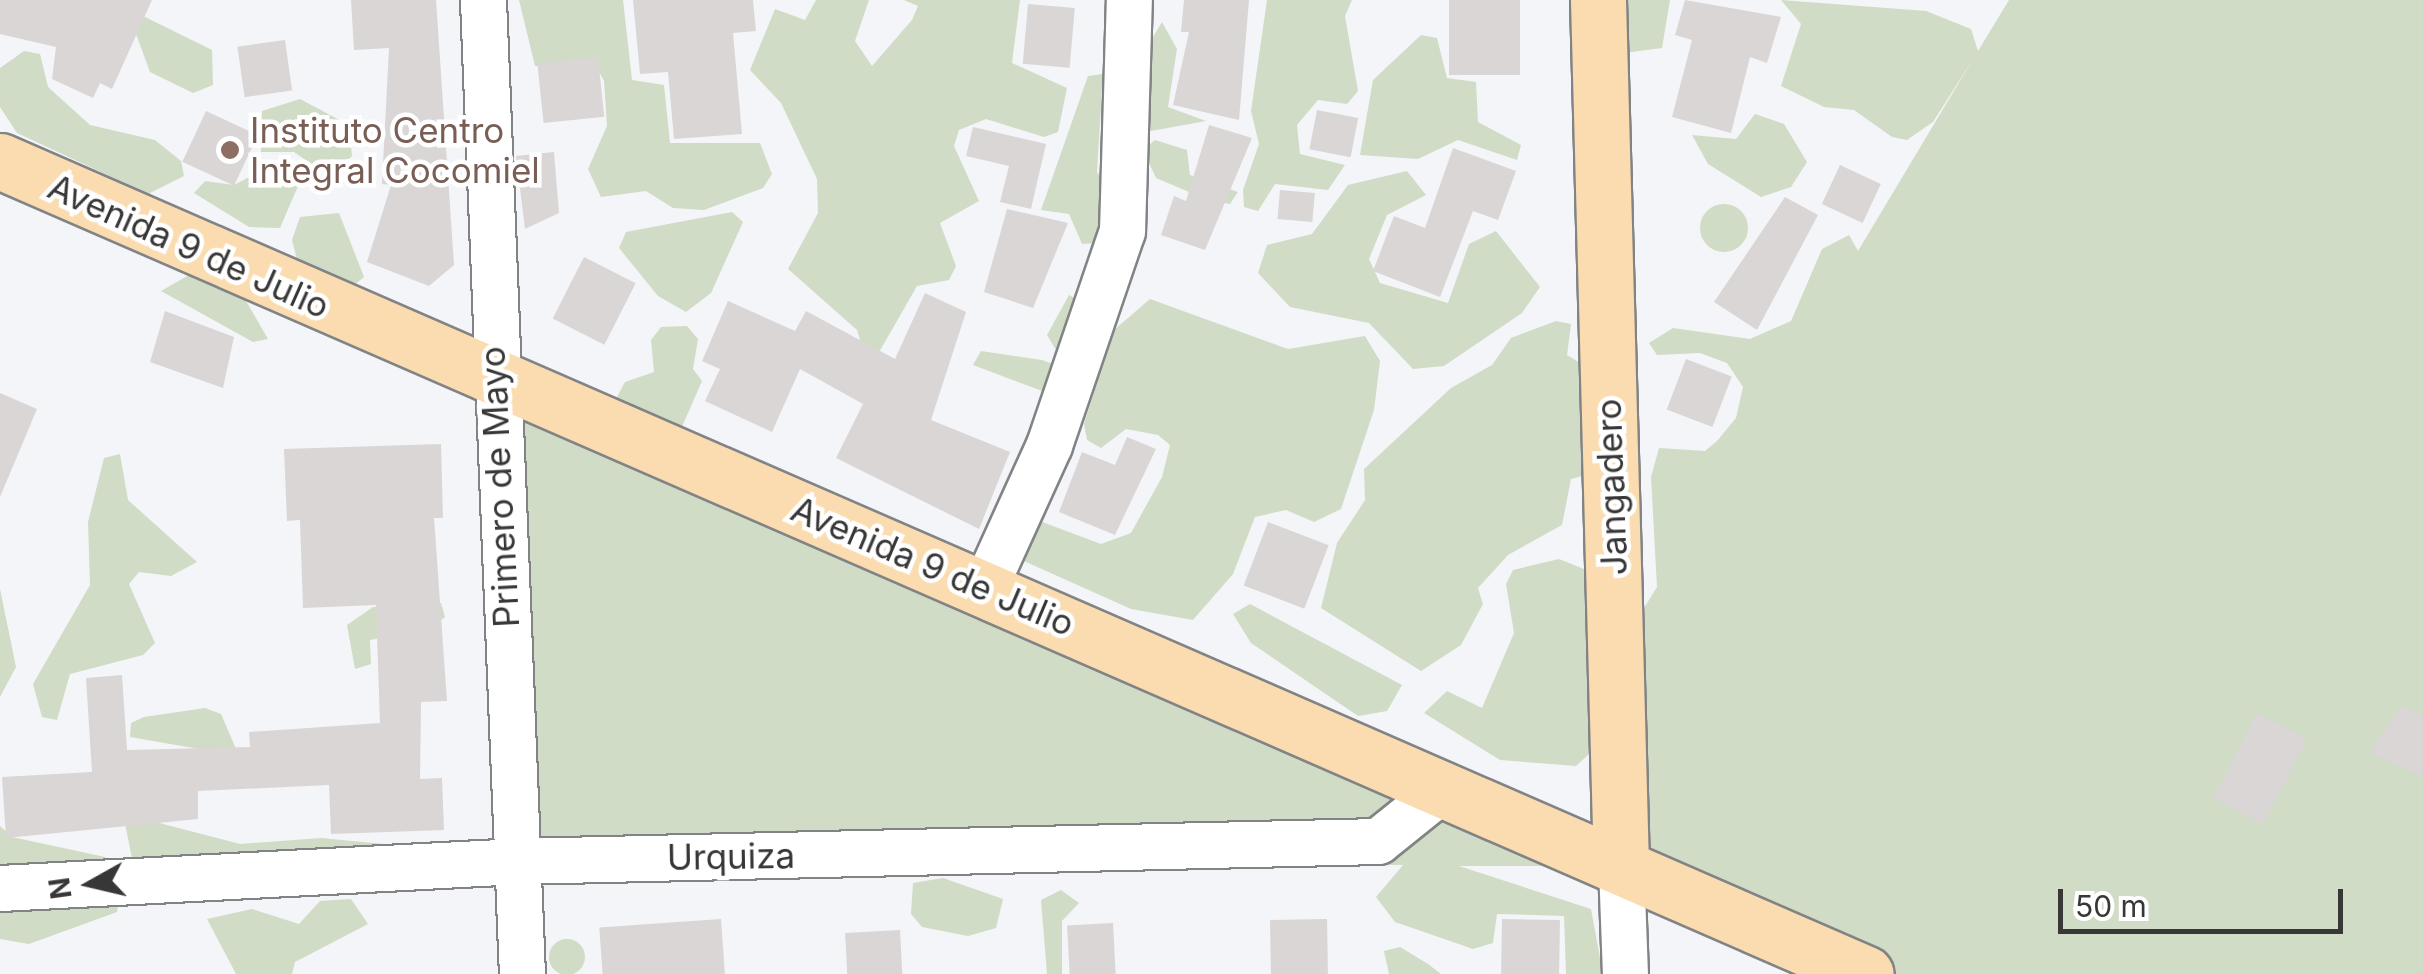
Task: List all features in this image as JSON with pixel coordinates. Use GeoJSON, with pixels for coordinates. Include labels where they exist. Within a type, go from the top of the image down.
{"type":"FeatureCollection","features":[{"type":"Feature","properties":{"kind":"main road","name":"Jangadero"},"geometry":{"type":"LineString","coordinates":[[1598,0],[1621,866]]}},
{"type":"Feature","properties":{"kind":"main road","name":"Avenida 9 de Julio"},"geometry":{"type":"LineString","coordinates":[[0,160],[493,382],[985,586],[1866,974]]}},
{"type":"Feature","properties":{"kind":"street","name":"Primero de Mayo"},"geometry":{"type":"LineString","coordinates":[[484,0],[493,382],[522,974]]}},
{"type":"Feature","properties":{"kind":"street"},"geometry":{"type":"LineString","coordinates":[[985,586],[1049,445],[1122,231],[1129,0]]}},
{"type":"Feature","properties":{"kind":"street","name":"Urquiza"},"geometry":{"type":"LineString","coordinates":[[0,888],[518,860],[1378,841],[1444,788]]}},
{"type":"Feature","properties":{"kind":"street","name":"Jangadero"},"geometry":{"type":"LineString","coordinates":[[1621,866],[1625,974]]}},
{"type":"Feature","properties":{"kind":"green space"},"geometry":{"type":"Polygon","coordinates":[[[519,0],[623,0],[632,80],[664,85],[670,143],[760,143],[772,174],[763,188],[704,210],[673,208],[646,191],[601,197],[588,169],[607,126],[604,81],[597,68],[535,66],[519,0]]]}},
{"type":"Feature","properties":{"kind":"green space"},"geometry":{"type":"Polygon","coordinates":[[[816,0],[869,0],[855,41],[872,66],[912,20],[918,6],[904,0],[1020,0],[1012,63],[1067,88],[1058,132],[1044,137],[986,119],[959,130],[954,146],[979,201],[940,223],[956,266],[949,280],[917,286],[878,354],[865,356],[857,330],[788,269],[818,213],[817,179],[781,103],[750,70],[775,9],[805,20],[816,0]]]}},
{"type":"Feature","properties":{"kind":"green space"},"geometry":{"type":"Polygon","coordinates":[[[1267,0],[1352,0],[1345,16],[1358,91],[1347,104],[1318,100],[1297,125],[1300,154],[1345,165],[1328,190],[1275,184],[1258,211],[1244,207],[1243,190],[1259,144],[1251,111],[1267,0]]]}},
{"type":"Feature","properties":{"kind":"green space"},"geometry":{"type":"Polygon","coordinates":[[[1602,0],[1670,0],[1662,48],[1616,54],[1602,0]]]}},
{"type":"Feature","properties":{"kind":"green space"},"geometry":{"type":"Polygon","coordinates":[[[1781,0],[1926,11],[1971,29],[1978,51],[2009,0],[2423,0],[2423,974],[1866,974],[1621,866],[1459,866],[1591,909],[1603,974],[1566,974],[1564,916],[1497,914],[1493,943],[1473,949],[1395,922],[1376,897],[1403,865],[518,861],[493,382],[1621,865],[1644,608],[1657,587],[1651,477],[1659,448],[1705,451],[1717,441],[1736,418],[1743,387],[1727,363],[1700,353],[1657,355],[1649,343],[1673,328],[1750,339],[1791,321],[1822,249],[1849,235],[1858,251],[1973,59],[1933,122],[1907,140],[1892,137],[1854,110],[1824,107],[1781,86],[1801,24],[1781,0]]]}},
{"type":"Feature","properties":{"kind":"green space"},"geometry":{"type":"Polygon","coordinates":[[[143,16],[212,50],[213,85],[193,93],[150,72],[136,34],[143,16]]]}},
{"type":"Feature","properties":{"kind":"green space"},"geometry":{"type":"Polygon","coordinates":[[[1162,22],[1177,49],[1168,107],[1206,121],[1151,131],[1144,129],[1147,47],[1162,22]]]}},
{"type":"Feature","properties":{"kind":"green space"},"geometry":{"type":"Polygon","coordinates":[[[1421,35],[1437,38],[1447,78],[1476,82],[1478,122],[1521,145],[1517,160],[1458,140],[1418,159],[1360,155],[1373,80],[1421,35]]]}},
{"type":"Feature","properties":{"kind":"green space"},"geometry":{"type":"Polygon","coordinates":[[[24,51],[40,54],[48,87],[90,125],[155,140],[181,161],[184,176],[148,194],[17,133],[0,107],[0,68],[24,51]]]}},
{"type":"Feature","properties":{"kind":"green space"},"geometry":{"type":"Polygon","coordinates":[[[1103,74],[1097,172],[1110,191],[1096,243],[1082,244],[1069,214],[1041,210],[1088,76],[1103,74]]]}},
{"type":"Feature","properties":{"kind":"green space"},"geometry":{"type":"Polygon","coordinates":[[[300,99],[349,125],[352,156],[332,178],[294,152],[261,152],[262,111],[300,99]]]}},
{"type":"Feature","properties":{"kind":"green space"},"geometry":{"type":"Polygon","coordinates":[[[1755,114],[1784,124],[1807,162],[1791,187],[1761,197],[1708,164],[1692,135],[1736,139],[1755,114]]]}},
{"type":"Feature","properties":{"kind":"green space"},"geometry":{"type":"Polygon","coordinates":[[[1155,140],[1187,150],[1190,175],[1238,192],[1230,204],[1208,200],[1156,178],[1143,150],[1155,140]]]}},
{"type":"Feature","properties":{"kind":"green space"},"geometry":{"type":"Polygon","coordinates":[[[274,164],[304,172],[280,228],[249,227],[194,193],[205,181],[234,185],[274,164]]]}},
{"type":"Feature","properties":{"kind":"green space"},"geometry":{"type":"Polygon","coordinates":[[[1407,171],[1426,195],[1387,215],[1369,259],[1380,283],[1448,303],[1469,244],[1496,231],[1540,287],[1522,313],[1444,366],[1413,369],[1369,323],[1290,307],[1258,273],[1267,245],[1312,234],[1348,185],[1407,171]]]}},
{"type":"Feature","properties":{"kind":"green space"},"geometry":{"type":"Polygon","coordinates":[[[1724,204],[1741,211],[1748,228],[1741,245],[1724,252],[1707,245],[1700,228],[1707,211],[1724,204]]]}},
{"type":"Feature","properties":{"kind":"green space"},"geometry":{"type":"Polygon","coordinates":[[[732,212],[743,222],[711,293],[686,312],[658,296],[619,248],[626,232],[732,212]]]}},
{"type":"Feature","properties":{"kind":"green space"},"geometry":{"type":"Polygon","coordinates":[[[339,213],[364,277],[353,286],[298,264],[292,240],[300,217],[339,213]]]}},
{"type":"Feature","properties":{"kind":"green space"},"geometry":{"type":"Polygon","coordinates":[[[189,275],[245,299],[268,339],[253,342],[161,291],[189,275]]]}},
{"type":"Feature","properties":{"kind":"green space"},"geometry":{"type":"Polygon","coordinates":[[[1069,295],[1078,300],[1062,360],[1047,335],[1069,295]]]}},
{"type":"Feature","properties":{"kind":"green space"},"geometry":{"type":"Polygon","coordinates":[[[1150,299],[1288,349],[1365,336],[1380,361],[1374,410],[1341,509],[1314,522],[1286,510],[1255,517],[1233,574],[1193,620],[1131,609],[1015,557],[1029,517],[1101,544],[1131,533],[1162,477],[1170,445],[1158,435],[1126,429],[1101,448],[1087,440],[1084,424],[1114,330],[1150,299]]]}},
{"type":"Feature","properties":{"kind":"green space"},"geometry":{"type":"Polygon","coordinates":[[[1556,321],[1571,324],[1567,355],[1593,371],[1586,475],[1571,479],[1562,525],[1508,555],[1478,588],[1483,604],[1461,645],[1421,671],[1321,608],[1337,543],[1365,500],[1364,469],[1451,388],[1492,365],[1511,338],[1556,321]]]}},
{"type":"Feature","properties":{"kind":"green space"},"geometry":{"type":"Polygon","coordinates":[[[687,326],[698,339],[693,369],[702,381],[678,436],[626,411],[617,397],[625,382],[654,372],[651,340],[661,327],[687,326]]]}},
{"type":"Feature","properties":{"kind":"green space"},"geometry":{"type":"Polygon","coordinates":[[[981,351],[1062,367],[1045,392],[973,365],[981,351]]]}},
{"type":"Feature","properties":{"kind":"green space"},"geometry":{"type":"Polygon","coordinates":[[[120,454],[128,500],[197,562],[171,576],[139,572],[129,584],[155,643],[143,655],[70,674],[57,720],[42,717],[33,684],[90,585],[88,522],[104,458],[120,454]]]}},
{"type":"Feature","properties":{"kind":"green space"},"geometry":{"type":"Polygon","coordinates":[[[1559,559],[1589,571],[1600,744],[1576,766],[1500,760],[1424,713],[1447,691],[1482,708],[1514,633],[1506,584],[1513,570],[1559,559]]]}},
{"type":"Feature","properties":{"kind":"green space"},"geometry":{"type":"Polygon","coordinates":[[[0,589],[16,667],[0,697],[0,589]]]}},
{"type":"Feature","properties":{"kind":"green space"},"geometry":{"type":"Polygon","coordinates":[[[441,603],[445,617],[431,628],[370,640],[371,664],[355,669],[347,625],[373,607],[441,603]]]}},
{"type":"Feature","properties":{"kind":"green space"},"geometry":{"type":"Polygon","coordinates":[[[1250,604],[1402,685],[1387,711],[1358,716],[1251,643],[1233,614],[1250,604]]]}},
{"type":"Feature","properties":{"kind":"green space"},"geometry":{"type":"Polygon","coordinates":[[[205,708],[221,714],[239,756],[130,737],[131,723],[144,717],[205,708]]]}},
{"type":"Feature","properties":{"kind":"green space"},"geometry":{"type":"Polygon","coordinates":[[[140,818],[240,844],[321,838],[415,847],[134,868],[124,819],[140,818]]]}},
{"type":"Feature","properties":{"kind":"green space"},"geometry":{"type":"Polygon","coordinates":[[[0,826],[12,837],[105,857],[122,881],[117,912],[29,944],[0,939],[0,826]]]}},
{"type":"Feature","properties":{"kind":"green space"},"geometry":{"type":"Polygon","coordinates":[[[943,878],[1003,899],[996,928],[968,936],[922,927],[911,914],[913,883],[943,878]]]}},
{"type":"Feature","properties":{"kind":"green space"},"geometry":{"type":"Polygon","coordinates":[[[1061,890],[1079,903],[1062,921],[1062,974],[1047,974],[1041,900],[1061,890]]]}},
{"type":"Feature","properties":{"kind":"green space"},"geometry":{"type":"Polygon","coordinates":[[[351,899],[368,924],[295,962],[292,974],[236,974],[207,919],[252,909],[299,924],[320,901],[351,899]]]}},
{"type":"Feature","properties":{"kind":"green space"},"geometry":{"type":"Polygon","coordinates":[[[567,939],[580,944],[585,957],[580,970],[567,975],[554,970],[549,957],[554,944],[567,939]]]}},
{"type":"Feature","properties":{"kind":"green space"},"geometry":{"type":"Polygon","coordinates":[[[1400,947],[1441,974],[1389,974],[1384,951],[1400,947]]]}},
{"type":"Feature","properties":{"kind":"building"},"geometry":{"type":"Polygon","coordinates":[[[0,0],[152,0],[112,89],[100,83],[93,98],[52,79],[56,47],[0,34],[0,0]]]}},
{"type":"Feature","properties":{"kind":"building"},"geometry":{"type":"Polygon","coordinates":[[[351,0],[436,0],[454,265],[429,286],[367,262],[391,185],[382,184],[389,48],[354,50],[351,0]]]}},
{"type":"Feature","properties":{"kind":"building"},"geometry":{"type":"Polygon","coordinates":[[[633,0],[753,0],[756,31],[733,33],[742,134],[674,139],[668,72],[640,74],[633,0]]]}},
{"type":"Feature","properties":{"kind":"building"},"geometry":{"type":"Polygon","coordinates":[[[1184,0],[1249,0],[1239,120],[1173,105],[1189,32],[1181,32],[1184,0]]]}},
{"type":"Feature","properties":{"kind":"building"},"geometry":{"type":"Polygon","coordinates":[[[1449,0],[1520,0],[1520,75],[1449,75],[1449,0]]]}},
{"type":"Feature","properties":{"kind":"building"},"geometry":{"type":"Polygon","coordinates":[[[1685,0],[1781,17],[1767,63],[1750,57],[1731,133],[1672,117],[1692,40],[1675,35],[1685,0]]]}},
{"type":"Feature","properties":{"kind":"building"},"geometry":{"type":"Polygon","coordinates":[[[1028,4],[1075,8],[1070,68],[1023,64],[1028,4]]]}},
{"type":"Feature","properties":{"kind":"building"},"geometry":{"type":"Polygon","coordinates":[[[285,40],[292,91],[245,97],[237,47],[285,40]]]}},
{"type":"Feature","properties":{"kind":"building"},"geometry":{"type":"Polygon","coordinates":[[[598,57],[604,117],[544,123],[537,63],[598,57]]]}},
{"type":"Feature","properties":{"kind":"building"},"geometry":{"type":"Polygon","coordinates":[[[1317,110],[1358,118],[1351,157],[1309,149],[1317,110]]]}},
{"type":"Feature","properties":{"kind":"building"},"geometry":{"type":"Polygon","coordinates":[[[206,111],[258,135],[234,186],[182,162],[206,111]]]}},
{"type":"Feature","properties":{"kind":"building"},"geometry":{"type":"Polygon","coordinates":[[[1209,125],[1252,138],[1205,250],[1161,235],[1174,196],[1186,201],[1209,125]]]}},
{"type":"Feature","properties":{"kind":"building"},"geometry":{"type":"Polygon","coordinates":[[[973,127],[1046,144],[1031,209],[1000,202],[1009,166],[966,156],[973,127]]]}},
{"type":"Feature","properties":{"kind":"building"},"geometry":{"type":"Polygon","coordinates":[[[1453,148],[1516,171],[1498,220],[1473,211],[1440,297],[1373,271],[1394,216],[1425,228],[1453,148]]]}},
{"type":"Feature","properties":{"kind":"building"},"geometry":{"type":"Polygon","coordinates":[[[554,152],[559,213],[525,229],[516,156],[554,152]]]}},
{"type":"Feature","properties":{"kind":"building"},"geometry":{"type":"Polygon","coordinates":[[[1840,165],[1881,184],[1863,223],[1822,204],[1840,165]]]}},
{"type":"Feature","properties":{"kind":"building"},"geometry":{"type":"Polygon","coordinates":[[[1280,190],[1315,193],[1312,222],[1277,219],[1280,190]]]}},
{"type":"Feature","properties":{"kind":"building"},"geometry":{"type":"Polygon","coordinates":[[[1785,197],[1818,215],[1757,330],[1714,302],[1785,197]]]}},
{"type":"Feature","properties":{"kind":"building"},"geometry":{"type":"Polygon","coordinates":[[[1007,209],[1068,223],[1033,308],[984,292],[1007,209]]]}},
{"type":"Feature","properties":{"kind":"building"},"geometry":{"type":"Polygon","coordinates":[[[584,257],[636,283],[604,345],[553,318],[584,257]]]}},
{"type":"Feature","properties":{"kind":"building"},"geometry":{"type":"Polygon","coordinates":[[[925,293],[966,312],[931,420],[1010,452],[979,529],[836,458],[863,404],[800,369],[772,432],[705,401],[720,369],[702,361],[728,301],[795,331],[806,311],[895,359],[925,293]]]}},
{"type":"Feature","properties":{"kind":"building"},"geometry":{"type":"Polygon","coordinates":[[[165,311],[234,337],[223,388],[150,362],[165,311]]]}},
{"type":"Feature","properties":{"kind":"building"},"geometry":{"type":"Polygon","coordinates":[[[1686,359],[1732,377],[1712,427],[1667,409],[1686,359]]]}},
{"type":"Feature","properties":{"kind":"building"},"geometry":{"type":"Polygon","coordinates":[[[0,393],[37,409],[0,497],[0,393]]]}},
{"type":"Feature","properties":{"kind":"building"},"geometry":{"type":"Polygon","coordinates":[[[1127,437],[1156,449],[1115,535],[1059,512],[1082,452],[1115,465],[1127,437]]]}},
{"type":"Feature","properties":{"kind":"building"},"geometry":{"type":"Polygon","coordinates":[[[441,444],[443,518],[434,518],[447,701],[421,702],[420,779],[442,778],[444,830],[331,834],[329,785],[198,791],[198,819],[6,838],[2,777],[92,772],[86,678],[122,675],[127,750],[250,747],[249,732],[380,723],[376,605],[303,608],[300,520],[287,521],[284,449],[441,444]]]}},
{"type":"Feature","properties":{"kind":"building"},"geometry":{"type":"Polygon","coordinates":[[[1268,522],[1329,545],[1304,609],[1244,585],[1268,522]]]}},
{"type":"Feature","properties":{"kind":"building"},"geometry":{"type":"Polygon","coordinates":[[[2402,706],[2423,716],[2423,777],[2369,752],[2402,706]]]}},
{"type":"Feature","properties":{"kind":"building"},"geometry":{"type":"Polygon","coordinates":[[[2257,713],[2307,738],[2263,824],[2213,799],[2257,713]]]}},
{"type":"Feature","properties":{"kind":"building"},"geometry":{"type":"Polygon","coordinates":[[[721,919],[725,974],[603,974],[599,928],[721,919]]]}},
{"type":"Feature","properties":{"kind":"building"},"geometry":{"type":"Polygon","coordinates":[[[1327,919],[1328,974],[1271,974],[1270,920],[1327,919]]]}},
{"type":"Feature","properties":{"kind":"building"},"geometry":{"type":"Polygon","coordinates":[[[1502,919],[1560,920],[1559,974],[1501,974],[1502,919]]]}},
{"type":"Feature","properties":{"kind":"building"},"geometry":{"type":"Polygon","coordinates":[[[1113,923],[1116,974],[1070,974],[1067,925],[1113,923]]]}},
{"type":"Feature","properties":{"kind":"building"},"geometry":{"type":"Polygon","coordinates":[[[900,930],[902,974],[847,974],[845,933],[900,930]]]}},
{"type":"Feature","properties":{"kind":"place","name":"Instituto Centro Integral Cocomiel"},"geometry":{"type":"Point","coordinates":[230,150]}}]}
